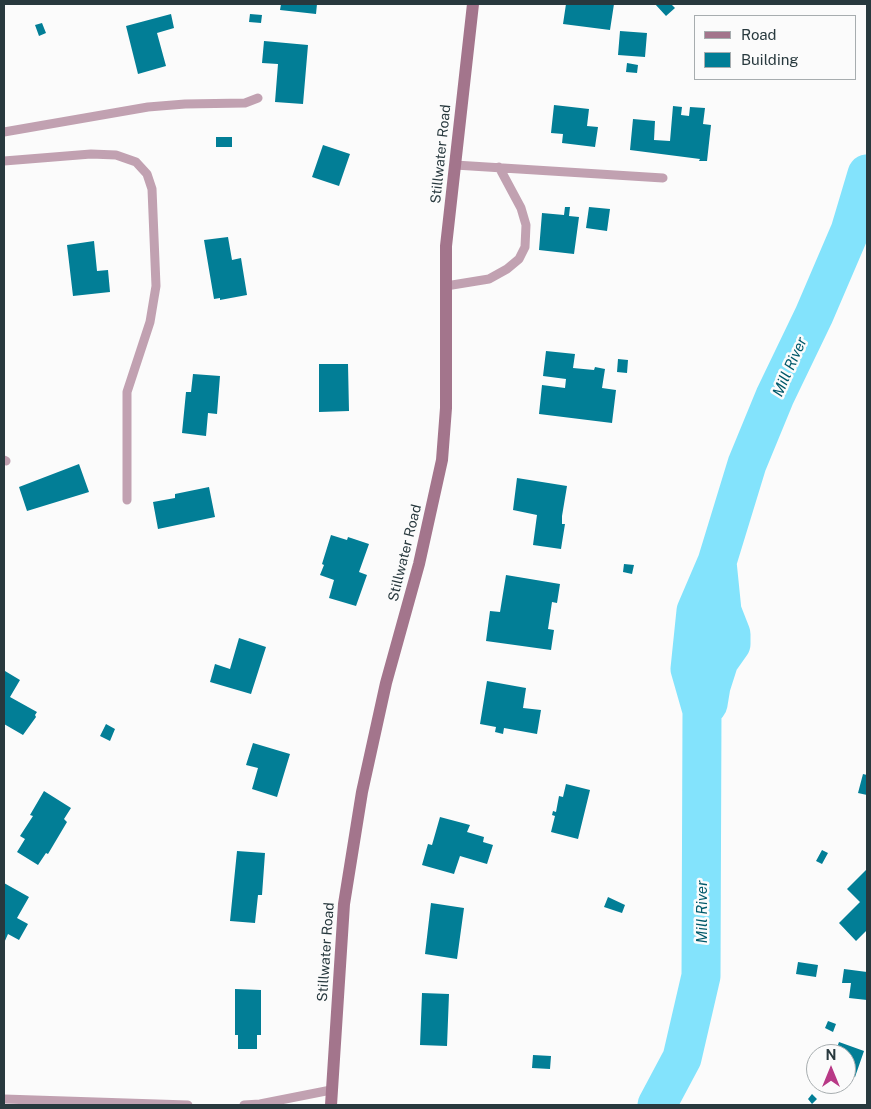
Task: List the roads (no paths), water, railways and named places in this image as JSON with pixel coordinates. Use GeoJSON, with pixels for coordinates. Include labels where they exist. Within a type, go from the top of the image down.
{"type":"FeatureCollection","features":[{"type":"Feature","properties":{"kind":"main road","name":"Stillwater Road"},"geometry":{"type":"LineString","coordinates":[[331,1105],[344,904],[362,792],[386,683],[419,564],[442,460],[446,408],[446,246],[473,4]]}},
{"type":"Feature","properties":{"kind":"lane"},"geometry":{"type":"LineString","coordinates":[[4,132],[148,107],[244,103],[258,98]]}},
{"type":"Feature","properties":{"kind":"lane"},"geometry":{"type":"LineString","coordinates":[[4,161],[91,154],[116,155],[136,162],[147,174],[152,188],[156,286],[150,322],[127,392],[127,500]]}},
{"type":"Feature","properties":{"kind":"lane"},"geometry":{"type":"LineString","coordinates":[[455,164],[663,178]]}},
{"type":"Feature","properties":{"kind":"lane"},"geometry":{"type":"LineString","coordinates":[[446,286],[489,279],[507,269],[519,259],[525,247],[526,225],[522,208],[499,167]]}},
{"type":"Feature","properties":{"kind":"lane"},"geometry":{"type":"LineString","coordinates":[[244,1105],[260,1104],[331,1090]]}},
{"type":"Feature","properties":{"kind":"lane"},"geometry":{"type":"LineString","coordinates":[[4,1099],[188,1105]]}},
{"type":"Feature","properties":{"kind":"waterway","name":"Mill River"},"geometry":{"type":"LineString","coordinates":[[657,1105],[682,1058],[701,976],[702,711],[690,669],[696,611],[717,562],[747,464],[775,396],[814,315],[850,231],[867,174]]}},
{"type":"Feature","properties":{"kind":"waterway","name":"Mill River"},"geometry":{"type":"LineString","coordinates":[[702,711],[708,704],[711,686],[719,661],[731,644],[731,634],[722,611],[717,562]]}}]}
